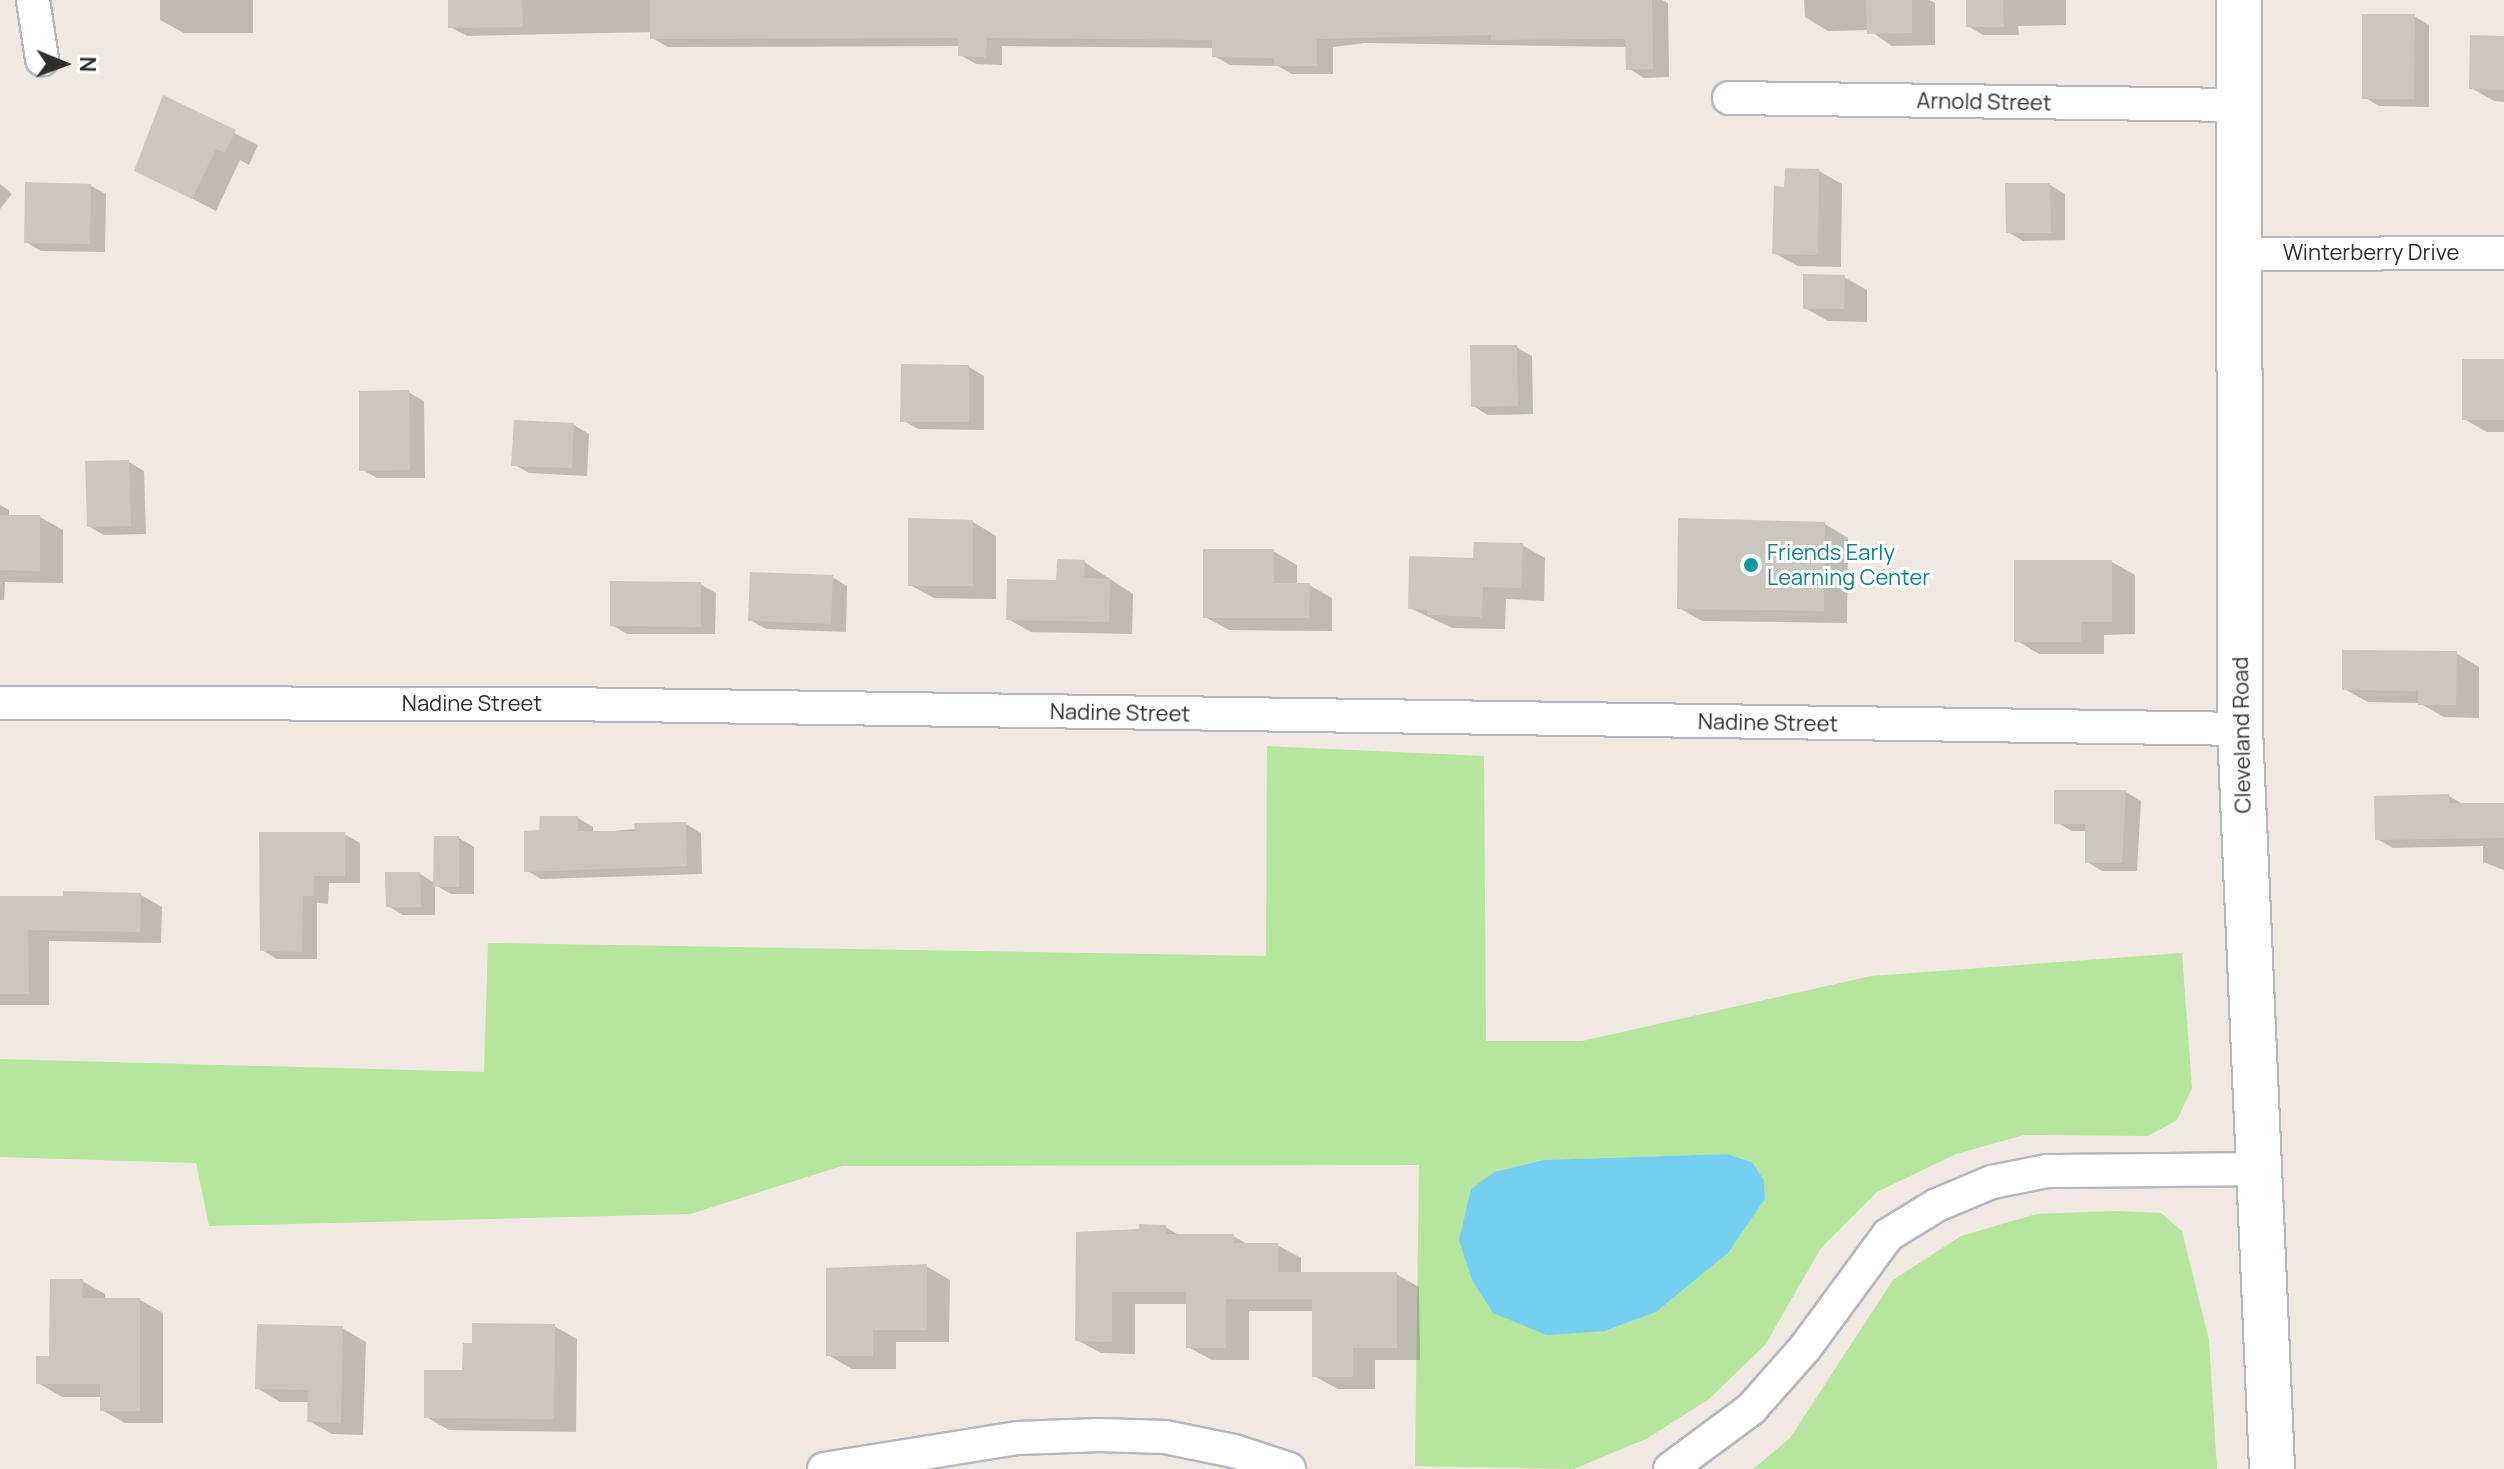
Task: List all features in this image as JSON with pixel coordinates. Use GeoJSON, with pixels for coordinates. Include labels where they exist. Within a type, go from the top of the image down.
{"type":"FeatureCollection","features":[{"type":"Feature","properties":{"kind":"main road","name":"Cleveland Road"},"geometry":{"type":"LineString","coordinates":[[2239,0],[2240,729],[2272,1469]]}},
{"type":"Feature","properties":{"kind":"street"},"geometry":{"type":"LineString","coordinates":[[33,0],[42,59]]}},
{"type":"Feature","properties":{"kind":"street","name":"Arnold Street"},"geometry":{"type":"LineString","coordinates":[[1729,98],[2239,105]]}},
{"type":"Feature","properties":{"kind":"street","name":"Winterberry Drive"},"geometry":{"type":"LineString","coordinates":[[2239,254],[2504,253]]}},
{"type":"Feature","properties":{"kind":"street","name":"Nadine Street"},"geometry":{"type":"LineString","coordinates":[[0,703],[561,704],[2240,729]]}},
{"type":"Feature","properties":{"kind":"street"},"geometry":{"type":"LineString","coordinates":[[1670,1469],[1751,1409],[1805,1348],[1888,1235],[1937,1205],[1992,1182],[2047,1171],[2257,1169]]}},
{"type":"Feature","properties":{"kind":"street"},"geometry":{"type":"LineString","coordinates":[[824,1469],[1018,1438],[1099,1435],[1165,1437],[1234,1451],[1289,1469]]}},
{"type":"Feature","properties":{"kind":"green space"},"geometry":{"type":"Polygon","coordinates":[[[1267,746],[1484,756],[1486,1041],[1582,1041],[1871,976],[2182,953],[2192,1088],[2177,1120],[2148,1136],[2024,1135],[1956,1154],[1877,1192],[1821,1248],[1765,1345],[1709,1399],[1648,1438],[1574,1469],[1415,1466],[1419,1165],[842,1166],[690,1214],[209,1226],[196,1163],[0,1157],[0,1059],[484,1072],[488,943],[1266,956],[1267,746]],[[1727,1154],[1543,1160],[1494,1172],[1471,1189],[1460,1240],[1472,1280],[1605,1331],[1656,1312],[1728,1253],[1765,1199],[1764,1180],[1752,1162],[1727,1154]]]}},
{"type":"Feature","properties":{"kind":"green space"},"geometry":{"type":"Polygon","coordinates":[[[2161,1213],[2182,1231],[2209,1340],[2217,1469],[1753,1469],[1790,1438],[1893,1280],[1961,1236],[2037,1214],[2161,1213]]]}},
{"type":"Feature","properties":{"kind":"water"},"geometry":{"type":"Polygon","coordinates":[[[1727,1154],[1752,1162],[1764,1180],[1765,1199],[1728,1253],[1656,1312],[1605,1331],[1547,1335],[1493,1313],[1472,1280],[1459,1240],[1471,1189],[1494,1172],[1543,1160],[1727,1154]]]}},
{"type":"Feature","properties":{"kind":"building"},"geometry":{"type":"Polygon","coordinates":[[[448,0],[522,0],[523,27],[448,28],[448,0]]]}},
{"type":"Feature","properties":{"kind":"building"},"geometry":{"type":"Polygon","coordinates":[[[650,0],[1652,0],[1653,69],[1626,70],[1625,39],[1491,40],[1491,35],[1317,39],[1317,66],[1274,66],[1274,58],[1212,57],[1212,40],[987,38],[986,57],[958,56],[958,38],[650,39],[650,0]]]}},
{"type":"Feature","properties":{"kind":"building"},"geometry":{"type":"Polygon","coordinates":[[[1866,0],[1912,0],[1912,33],[1867,34],[1866,0]]]}},
{"type":"Feature","properties":{"kind":"building"},"geometry":{"type":"Polygon","coordinates":[[[1966,0],[2003,0],[2004,27],[1966,27],[1966,0]]]}},
{"type":"Feature","properties":{"kind":"building"},"geometry":{"type":"Polygon","coordinates":[[[2362,14],[2415,14],[2414,99],[2362,99],[2362,14]]]}},
{"type":"Feature","properties":{"kind":"building"},"geometry":{"type":"Polygon","coordinates":[[[2470,35],[2504,36],[2504,90],[2469,89],[2470,35]]]}},
{"type":"Feature","properties":{"kind":"building"},"geometry":{"type":"Polygon","coordinates":[[[163,95],[236,130],[225,153],[216,149],[192,199],[134,171],[163,95]]]}},
{"type":"Feature","properties":{"kind":"building"},"geometry":{"type":"Polygon","coordinates":[[[1785,168],[1819,169],[1818,255],[1772,254],[1774,186],[1784,187],[1785,168]]]}},
{"type":"Feature","properties":{"kind":"building"},"geometry":{"type":"Polygon","coordinates":[[[25,182],[91,184],[90,244],[24,243],[25,182]]]}},
{"type":"Feature","properties":{"kind":"building"},"geometry":{"type":"Polygon","coordinates":[[[2005,183],[2050,183],[2051,233],[2006,233],[2005,183]]]}},
{"type":"Feature","properties":{"kind":"building"},"geometry":{"type":"Polygon","coordinates":[[[1803,274],[1845,275],[1844,309],[1803,309],[1803,274]]]}},
{"type":"Feature","properties":{"kind":"building"},"geometry":{"type":"Polygon","coordinates":[[[1470,345],[1517,345],[1518,406],[1471,407],[1470,345]]]}},
{"type":"Feature","properties":{"kind":"building"},"geometry":{"type":"Polygon","coordinates":[[[2462,359],[2504,359],[2504,420],[2462,420],[2462,359]]]}},
{"type":"Feature","properties":{"kind":"building"},"geometry":{"type":"Polygon","coordinates":[[[901,364],[969,365],[969,422],[900,422],[901,364]]]}},
{"type":"Feature","properties":{"kind":"building"},"geometry":{"type":"Polygon","coordinates":[[[409,390],[410,470],[359,471],[359,391],[409,390]]]}},
{"type":"Feature","properties":{"kind":"building"},"geometry":{"type":"Polygon","coordinates":[[[514,420],[574,423],[572,468],[511,466],[514,420]]]}},
{"type":"Feature","properties":{"kind":"building"},"geometry":{"type":"Polygon","coordinates":[[[129,460],[131,526],[87,527],[85,461],[129,460]]]}},
{"type":"Feature","properties":{"kind":"building"},"geometry":{"type":"Polygon","coordinates":[[[0,515],[40,515],[40,571],[0,570],[0,515]]]}},
{"type":"Feature","properties":{"kind":"building"},"geometry":{"type":"Polygon","coordinates":[[[908,518],[973,520],[973,586],[908,586],[908,518]]]}},
{"type":"Feature","properties":{"kind":"building","name":"Friends Early Learning Center"},"geometry":{"type":"Polygon","coordinates":[[[1678,518],[1825,522],[1824,611],[1677,609],[1678,518]]]}},
{"type":"Feature","properties":{"kind":"building"},"geometry":{"type":"Polygon","coordinates":[[[1474,542],[1523,543],[1521,588],[1483,587],[1482,617],[1427,615],[1427,610],[1408,609],[1409,556],[1473,558],[1474,542]]]}},
{"type":"Feature","properties":{"kind":"building"},"geometry":{"type":"Polygon","coordinates":[[[1203,549],[1274,549],[1274,583],[1310,583],[1309,618],[1203,618],[1203,549]]]}},
{"type":"Feature","properties":{"kind":"building"},"geometry":{"type":"Polygon","coordinates":[[[1057,559],[1085,560],[1084,578],[1110,579],[1109,622],[1006,620],[1007,579],[1056,580],[1057,559]]]}},
{"type":"Feature","properties":{"kind":"building"},"geometry":{"type":"Polygon","coordinates":[[[2014,560],[2112,560],[2112,622],[2081,622],[2081,642],[2014,642],[2014,560]]]}},
{"type":"Feature","properties":{"kind":"building"},"geometry":{"type":"Polygon","coordinates":[[[750,572],[833,575],[831,624],[748,621],[750,572]]]}},
{"type":"Feature","properties":{"kind":"building"},"geometry":{"type":"Polygon","coordinates":[[[610,581],[701,582],[701,627],[610,626],[610,581]]]}},
{"type":"Feature","properties":{"kind":"building"},"geometry":{"type":"Polygon","coordinates":[[[2342,650],[2457,651],[2456,705],[2418,705],[2418,691],[2342,690],[2342,650]]]}},
{"type":"Feature","properties":{"kind":"building"},"geometry":{"type":"Polygon","coordinates":[[[2054,790],[2126,790],[2122,863],[2085,863],[2085,824],[2054,824],[2054,790]]]}},
{"type":"Feature","properties":{"kind":"building"},"geometry":{"type":"Polygon","coordinates":[[[2449,794],[2449,803],[2504,803],[2504,838],[2375,840],[2374,796],[2449,794]]]}},
{"type":"Feature","properties":{"kind":"building"},"geometry":{"type":"Polygon","coordinates":[[[540,816],[578,816],[578,831],[635,831],[634,823],[686,822],[687,866],[524,872],[524,831],[539,830],[540,816]]]}},
{"type":"Feature","properties":{"kind":"building"},"geometry":{"type":"Polygon","coordinates":[[[259,832],[345,832],[345,876],[314,876],[314,896],[303,896],[302,952],[260,951],[259,832]]]}},
{"type":"Feature","properties":{"kind":"building"},"geometry":{"type":"Polygon","coordinates":[[[434,836],[459,836],[459,887],[433,887],[434,836]]]}},
{"type":"Feature","properties":{"kind":"building"},"geometry":{"type":"Polygon","coordinates":[[[385,872],[420,872],[421,907],[386,907],[385,872]]]}},
{"type":"Feature","properties":{"kind":"building"},"geometry":{"type":"Polygon","coordinates":[[[63,891],[141,893],[140,932],[28,930],[29,994],[0,994],[0,896],[63,896],[63,891]]]}},
{"type":"Feature","properties":{"kind":"building"},"geometry":{"type":"Polygon","coordinates":[[[1139,1224],[1166,1225],[1166,1234],[1234,1234],[1234,1243],[1278,1243],[1278,1272],[1397,1272],[1397,1348],[1353,1348],[1353,1377],[1312,1377],[1312,1299],[1226,1299],[1226,1348],[1186,1348],[1186,1292],[1112,1292],[1112,1342],[1075,1341],[1076,1232],[1139,1229],[1139,1224]]]}},
{"type":"Feature","properties":{"kind":"building"},"geometry":{"type":"Polygon","coordinates":[[[927,1264],[927,1330],[873,1330],[873,1356],[826,1356],[826,1268],[927,1264]]]}},
{"type":"Feature","properties":{"kind":"building"},"geometry":{"type":"Polygon","coordinates":[[[50,1279],[83,1279],[82,1298],[140,1298],[140,1411],[100,1411],[100,1384],[36,1384],[36,1356],[49,1356],[50,1279]]]}},
{"type":"Feature","properties":{"kind":"building"},"geometry":{"type":"Polygon","coordinates":[[[472,1323],[555,1324],[554,1419],[424,1418],[424,1370],[462,1370],[463,1343],[472,1343],[472,1323]]]}},
{"type":"Feature","properties":{"kind":"building"},"geometry":{"type":"Polygon","coordinates":[[[257,1324],[343,1326],[341,1423],[307,1422],[308,1390],[255,1389],[257,1324]]]}},
{"type":"Feature","properties":{"kind":"place","name":"Friends Early Learning Center"},"geometry":{"type":"Point","coordinates":[1751,565]}}]}
